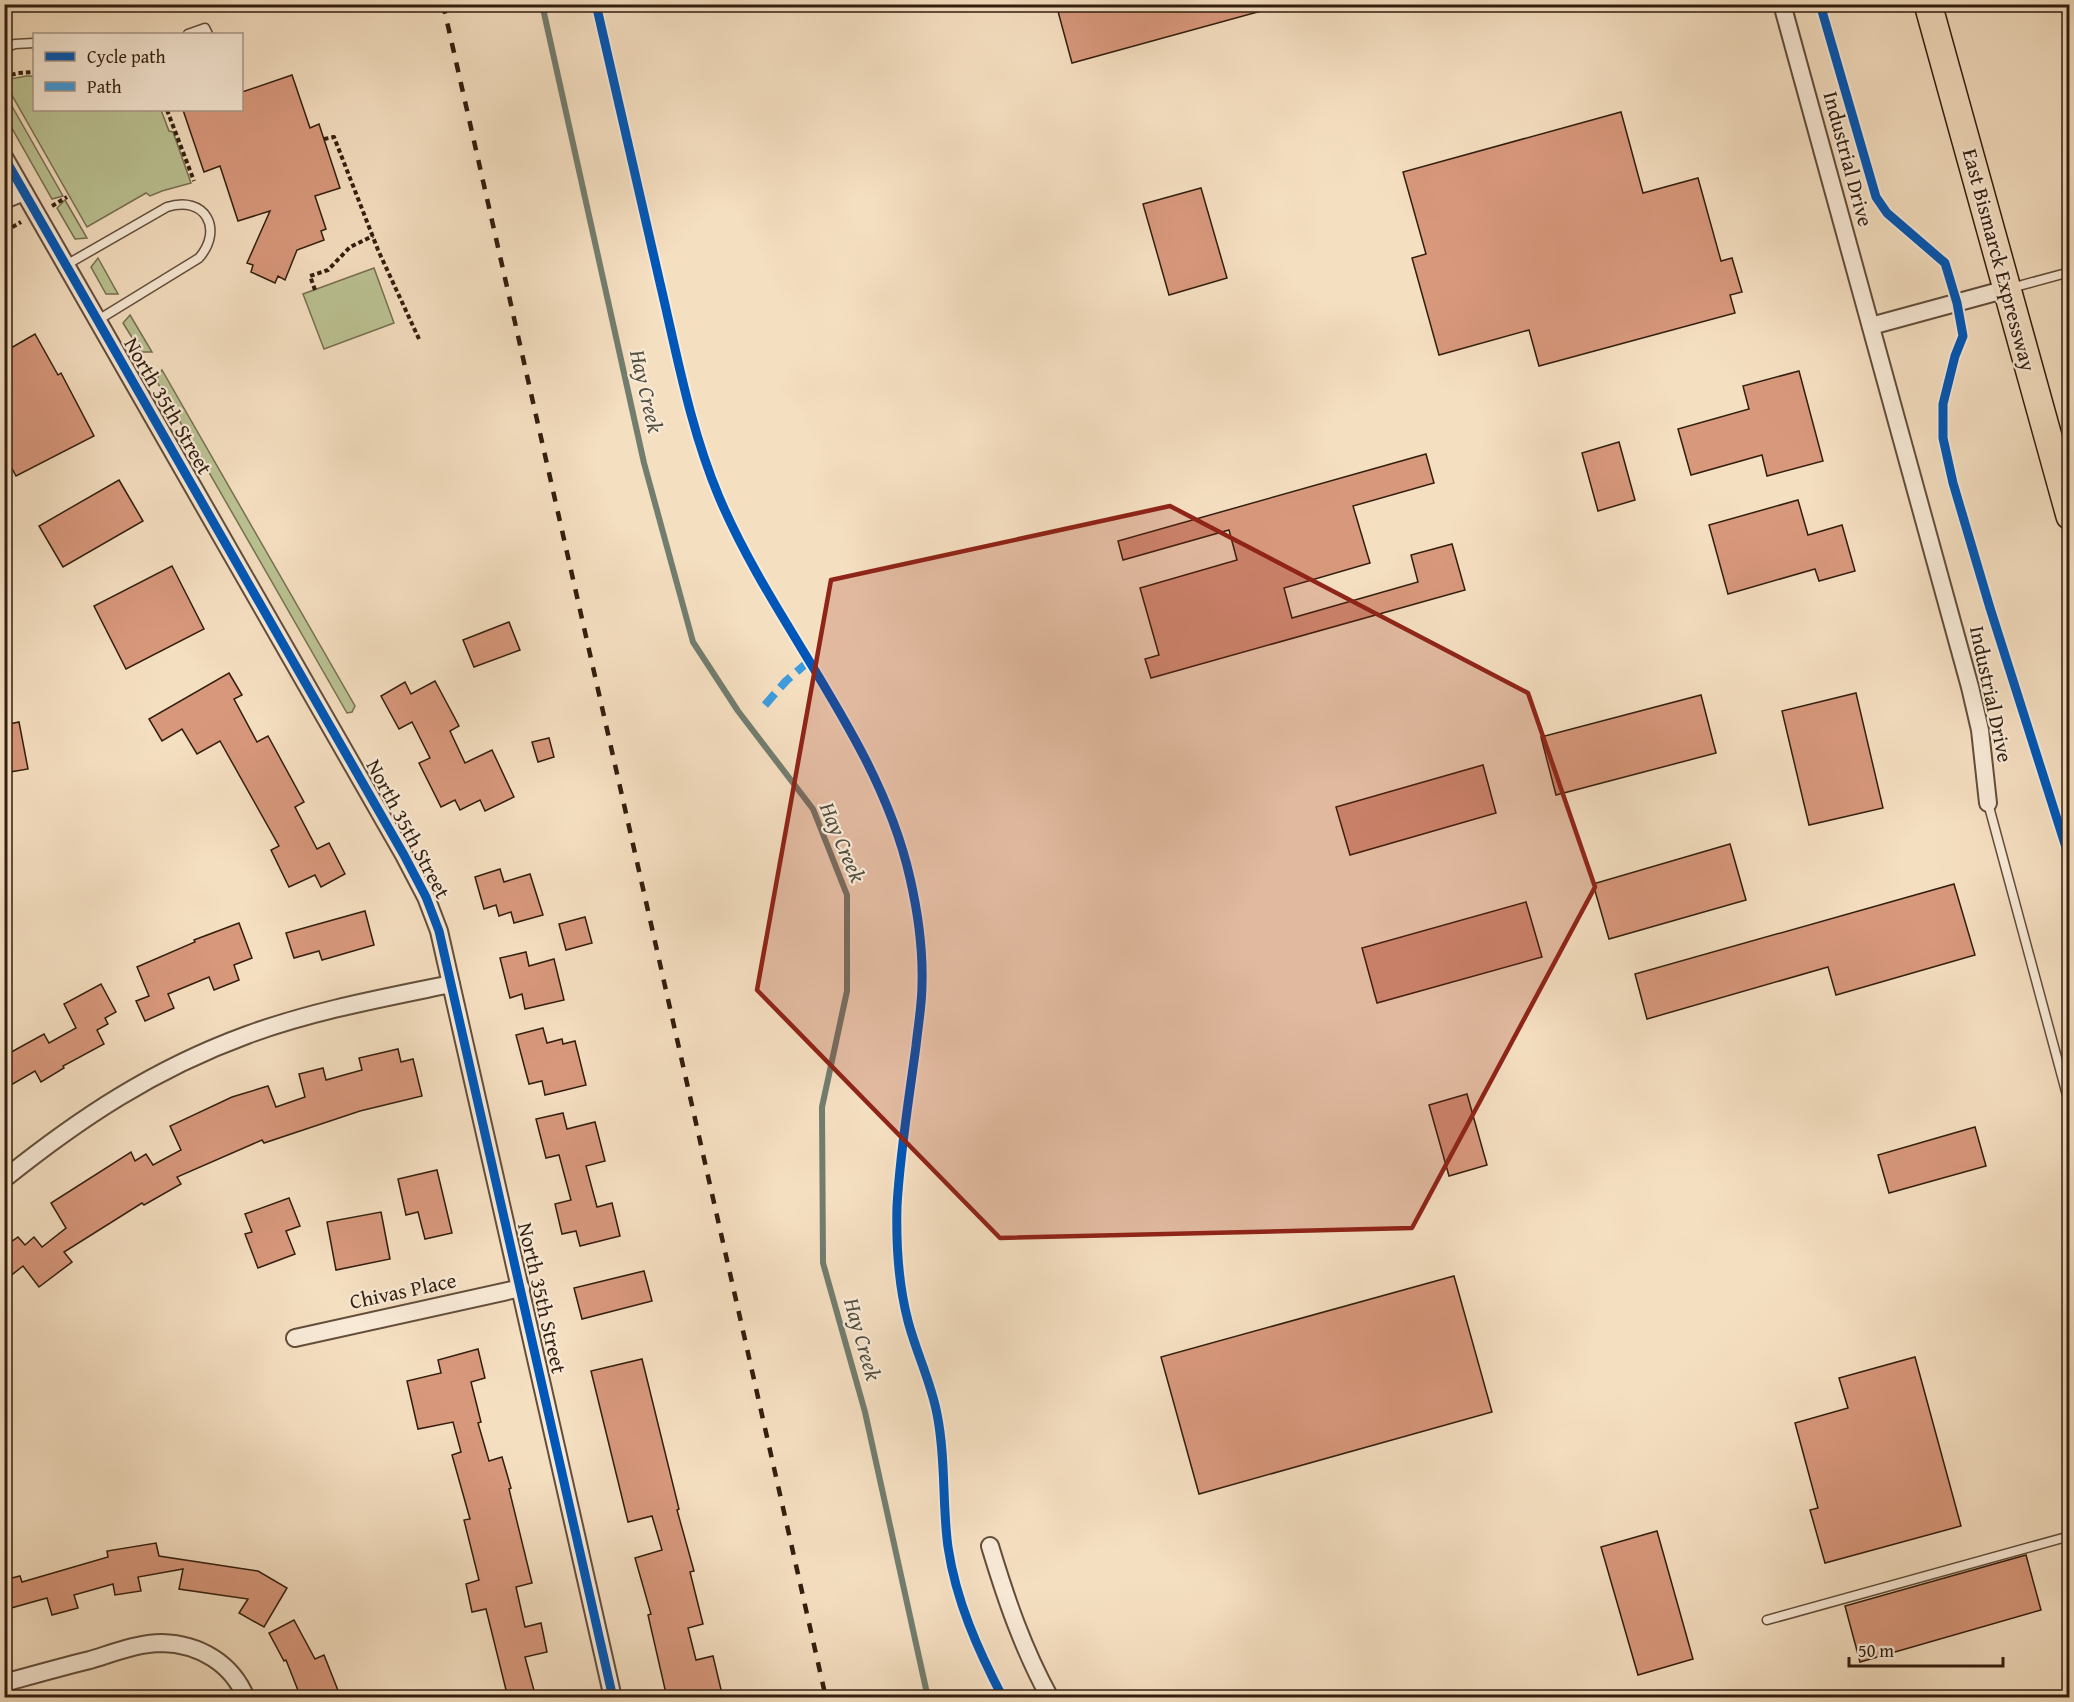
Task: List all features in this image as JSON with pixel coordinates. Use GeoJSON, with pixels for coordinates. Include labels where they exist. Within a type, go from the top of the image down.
{"type":"FeatureCollection","features":[{"type":"Feature","properties":{"kind":"main road","name":"East Bismarck Expressway"},"geometry":{"type":"LineString","coordinates":[[1928,4],[2070,516]]}},
{"type":"Feature","properties":{"kind":"street","name":"Industrial Drive"},"geometry":{"type":"LineString","coordinates":[[1782,4],[1970,687],[1980,730],[1989,803]]}},
{"type":"Feature","properties":{"kind":"street","name":"North 35th Street"},"geometry":{"type":"LineString","coordinates":[[4,157],[426,897],[436,923],[451,984],[613,1698]]}},
{"type":"Feature","properties":{"kind":"street"},"geometry":{"type":"LineString","coordinates":[[4,200],[24,192]]}},
{"type":"Feature","properties":{"kind":"street"},"geometry":{"type":"LineString","coordinates":[[1871,326],[2007,289]]}},
{"type":"Feature","properties":{"kind":"street"},"geometry":{"type":"LineString","coordinates":[[4,1179],[93,1112],[132,1088],[199,1054],[291,1021],[451,984]]}},
{"type":"Feature","properties":{"kind":"street","name":"Chivas Place"},"geometry":{"type":"LineString","coordinates":[[295,1338],[521,1288]]}},
{"type":"Feature","properties":{"kind":"street"},"geometry":{"type":"LineString","coordinates":[[990,1546],[1012,1617],[1050,1698]]}},
{"type":"Feature","properties":{"kind":"street"},"geometry":{"type":"LineString","coordinates":[[4,1683],[137,1647],[161,1643],[185,1646],[207,1653],[226,1666],[242,1687],[246,1698]]}},
{"type":"Feature","properties":{"kind":"lane"},"geometry":{"type":"LineString","coordinates":[[191,33],[205,28],[208,33]]}},
{"type":"Feature","properties":{"kind":"lane"},"geometry":{"type":"LineString","coordinates":[[4,48],[15,44],[33,43]]}},
{"type":"Feature","properties":{"kind":"lane"},"geometry":{"type":"LineString","coordinates":[[66,265],[175,204],[192,205],[201,210],[207,218],[211,227],[211,239],[199,258],[98,320]]}},
{"type":"Feature","properties":{"kind":"lane"},"geometry":{"type":"LineString","coordinates":[[2007,289],[2070,272]]}},
{"type":"Feature","properties":{"kind":"lane","name":"Industrial Drive"},"geometry":{"type":"LineString","coordinates":[[1989,803],[2070,1106]]}},
{"type":"Feature","properties":{"kind":"lane"},"geometry":{"type":"LineString","coordinates":[[1767,1620],[2070,1536]]}},
{"type":"Feature","properties":{"kind":"path"},"geometry":{"type":"LineString","coordinates":[[4,77],[33,72]]}},
{"type":"Feature","properties":{"kind":"path"},"geometry":{"type":"LineString","coordinates":[[167,111],[194,181]]}},
{"type":"Feature","properties":{"kind":"path"},"geometry":{"type":"LineString","coordinates":[[324,139],[334,137],[373,236],[419,339]]}},
{"type":"Feature","properties":{"kind":"path"},"geometry":{"type":"LineString","coordinates":[[315,290],[310,276],[328,270],[350,247],[373,236]]}},
{"type":"Feature","properties":{"kind":"highlighted area"},"geometry":{"type":"Polygon","coordinates":[[[1170,506],[1528,693],[1595,887],[1412,1228],[1000,1238],[757,990],[831,580],[1170,506]]]}},
{"type":"Feature","properties":{"kind":"green space"},"geometry":{"type":"Polygon","coordinates":[[[33,76],[33,111],[161,111],[169,131],[173,132],[191,183],[150,196],[146,193],[87,227],[5,80],[33,76]]]}},
{"type":"Feature","properties":{"kind":"green space"},"geometry":{"type":"Polygon","coordinates":[[[5,94],[63,196],[52,199],[5,116],[5,94]]]}},
{"type":"Feature","properties":{"kind":"green space"},"geometry":{"type":"Polygon","coordinates":[[[65,200],[87,238],[75,239],[57,208],[65,200]]]}},
{"type":"Feature","properties":{"kind":"green space"},"geometry":{"type":"Polygon","coordinates":[[[98,258],[118,294],[106,294],[91,267],[98,258]]]}},
{"type":"Feature","properties":{"kind":"green space"},"geometry":{"type":"Polygon","coordinates":[[[374,268],[394,323],[324,349],[303,294],[374,268]]]}},
{"type":"Feature","properties":{"kind":"green space"},"geometry":{"type":"Polygon","coordinates":[[[130,315],[152,352],[141,352],[123,323],[130,315]]]}},
{"type":"Feature","properties":{"kind":"green space"},"geometry":{"type":"Polygon","coordinates":[[[162,370],[355,706],[352,712],[347,713],[156,380],[162,370]]]}},
{"type":"Feature","properties":{"kind":"building"},"geometry":{"type":"Polygon","coordinates":[[[1056,4],[1264,4],[1265,10],[1072,63],[1056,4]]]}},
{"type":"Feature","properties":{"kind":"building"},"geometry":{"type":"Polygon","coordinates":[[[292,75],[310,128],[319,124],[340,188],[315,196],[326,229],[321,231],[324,240],[297,250],[285,280],[278,276],[275,283],[251,272],[253,265],[247,263],[270,211],[238,221],[220,166],[204,172],[183,111],[243,111],[243,92],[292,75]]]}},
{"type":"Feature","properties":{"kind":"building"},"geometry":{"type":"Polygon","coordinates":[[[1621,112],[1643,193],[1698,178],[1721,261],[1732,258],[1742,292],[1730,295],[1735,313],[1539,366],[1529,330],[1439,355],[1412,258],[1426,254],[1403,172],[1621,112]]]}},
{"type":"Feature","properties":{"kind":"building"},"geometry":{"type":"Polygon","coordinates":[[[1201,188],[1227,278],[1169,295],[1143,204],[1201,188]]]}},
{"type":"Feature","properties":{"kind":"building"},"geometry":{"type":"Polygon","coordinates":[[[35,334],[58,375],[61,373],[94,436],[16,476],[4,454],[4,352],[35,334]]]}},
{"type":"Feature","properties":{"kind":"building"},"geometry":{"type":"Polygon","coordinates":[[[1799,371],[1823,461],[1767,476],[1762,455],[1691,475],[1678,429],[1749,409],[1743,386],[1799,371]]]}},
{"type":"Feature","properties":{"kind":"building"},"geometry":{"type":"Polygon","coordinates":[[[1619,442],[1635,500],[1598,511],[1582,453],[1619,442]]]}},
{"type":"Feature","properties":{"kind":"building"},"geometry":{"type":"Polygon","coordinates":[[[1426,454],[1434,483],[1353,506],[1370,563],[1284,588],[1292,618],[1418,582],[1411,555],[1452,544],[1465,590],[1151,678],[1145,659],[1159,655],[1140,588],[1237,560],[1229,530],[1123,560],[1118,541],[1426,454]]]}},
{"type":"Feature","properties":{"kind":"building"},"geometry":{"type":"Polygon","coordinates":[[[119,480],[143,521],[63,567],[39,526],[119,480]]]}},
{"type":"Feature","properties":{"kind":"building"},"geometry":{"type":"Polygon","coordinates":[[[1798,500],[1808,535],[1842,525],[1855,571],[1819,581],[1815,569],[1728,594],[1709,525],[1798,500]]]}},
{"type":"Feature","properties":{"kind":"building"},"geometry":{"type":"Polygon","coordinates":[[[172,566],[204,629],[126,669],[94,606],[172,566]]]}},
{"type":"Feature","properties":{"kind":"building"},"geometry":{"type":"Polygon","coordinates":[[[509,622],[520,650],[474,667],[463,640],[509,622]]]}},
{"type":"Feature","properties":{"kind":"building"},"geometry":{"type":"Polygon","coordinates":[[[229,673],[242,695],[234,699],[257,742],[268,736],[304,802],[295,807],[317,849],[329,843],[345,874],[321,887],[315,875],[289,887],[271,850],[279,846],[220,741],[197,754],[182,729],[162,741],[149,719],[229,673]]]}},
{"type":"Feature","properties":{"kind":"building"},"geometry":{"type":"Polygon","coordinates":[[[435,681],[459,726],[450,731],[465,763],[492,750],[514,797],[485,811],[480,800],[460,810],[455,800],[441,807],[419,763],[430,758],[412,722],[399,729],[381,696],[405,682],[411,694],[435,681]]]}},
{"type":"Feature","properties":{"kind":"building"},"geometry":{"type":"Polygon","coordinates":[[[1856,693],[1883,808],[1809,825],[1782,711],[1856,693]]]}},
{"type":"Feature","properties":{"kind":"building"},"geometry":{"type":"Polygon","coordinates":[[[1701,695],[1716,753],[1556,795],[1541,737],[1701,695]]]}},
{"type":"Feature","properties":{"kind":"building"},"geometry":{"type":"Polygon","coordinates":[[[19,722],[28,769],[4,773],[4,725],[19,722]]]}},
{"type":"Feature","properties":{"kind":"building"},"geometry":{"type":"Polygon","coordinates":[[[549,738],[554,757],[538,762],[532,742],[549,738]]]}},
{"type":"Feature","properties":{"kind":"building"},"geometry":{"type":"Polygon","coordinates":[[[1483,765],[1496,813],[1350,855],[1336,807],[1483,765]]]}},
{"type":"Feature","properties":{"kind":"building"},"geometry":{"type":"Polygon","coordinates":[[[1730,844],[1746,900],[1609,939],[1593,884],[1730,844]]]}},
{"type":"Feature","properties":{"kind":"building"},"geometry":{"type":"Polygon","coordinates":[[[500,869],[504,882],[530,874],[543,915],[514,923],[511,912],[499,916],[496,905],[484,909],[475,877],[500,869]]]}},
{"type":"Feature","properties":{"kind":"building"},"geometry":{"type":"Polygon","coordinates":[[[1954,884],[1975,955],[1836,995],[1828,967],[1647,1019],[1635,974],[1954,884]]]}},
{"type":"Feature","properties":{"kind":"building"},"geometry":{"type":"Polygon","coordinates":[[[1526,902],[1542,957],[1377,1003],[1362,948],[1526,902]]]}},
{"type":"Feature","properties":{"kind":"building"},"geometry":{"type":"Polygon","coordinates":[[[365,911],[374,945],[322,960],[319,951],[294,958],[286,933],[365,911]]]}},
{"type":"Feature","properties":{"kind":"building"},"geometry":{"type":"Polygon","coordinates":[[[585,917],[592,943],[566,950],[559,924],[585,917]]]}},
{"type":"Feature","properties":{"kind":"building"},"geometry":{"type":"Polygon","coordinates":[[[239,923],[252,958],[234,965],[239,980],[214,990],[209,977],[168,994],[174,1008],[145,1021],[136,1001],[149,996],[137,967],[195,942],[194,940],[239,923]]]}},
{"type":"Feature","properties":{"kind":"building"},"geometry":{"type":"Polygon","coordinates":[[[526,952],[529,966],[554,959],[564,1000],[525,1009],[522,994],[510,998],[500,958],[526,952]]]}},
{"type":"Feature","properties":{"kind":"building"},"geometry":{"type":"Polygon","coordinates":[[[101,984],[116,1012],[105,1018],[108,1024],[97,1030],[104,1044],[63,1066],[64,1068],[41,1082],[35,1071],[4,1089],[4,1056],[44,1034],[49,1043],[76,1028],[64,1004],[101,984]]]}},
{"type":"Feature","properties":{"kind":"building"},"geometry":{"type":"Polygon","coordinates":[[[543,1028],[547,1043],[562,1039],[563,1044],[575,1041],[586,1085],[545,1095],[542,1081],[529,1084],[516,1035],[543,1028]]]}},
{"type":"Feature","properties":{"kind":"building"},"geometry":{"type":"Polygon","coordinates":[[[398,1049],[401,1062],[413,1059],[422,1096],[360,1111],[264,1143],[262,1140],[177,1177],[181,1184],[144,1205],[142,1203],[64,1252],[72,1262],[39,1287],[23,1266],[4,1281],[4,1247],[18,1237],[25,1245],[34,1237],[42,1247],[66,1228],[51,1203],[131,1152],[135,1161],[146,1154],[153,1165],[181,1150],[170,1126],[232,1097],[268,1086],[276,1107],[305,1097],[299,1074],[323,1068],[326,1080],[362,1070],[359,1058],[398,1049]]]}},
{"type":"Feature","properties":{"kind":"building"},"geometry":{"type":"Polygon","coordinates":[[[1467,1094],[1487,1165],[1449,1176],[1429,1105],[1467,1094]]]}},
{"type":"Feature","properties":{"kind":"building"},"geometry":{"type":"Polygon","coordinates":[[[563,1113],[567,1129],[595,1122],[605,1161],[586,1166],[597,1207],[612,1203],[620,1236],[580,1246],[576,1231],[562,1234],[555,1204],[571,1200],[559,1155],[546,1158],[536,1119],[563,1113]]]}},
{"type":"Feature","properties":{"kind":"building"},"geometry":{"type":"Polygon","coordinates":[[[1975,1127],[1986,1166],[1889,1193],[1878,1155],[1975,1127]]]}},
{"type":"Feature","properties":{"kind":"building"},"geometry":{"type":"Polygon","coordinates":[[[437,1170],[452,1233],[425,1239],[418,1212],[406,1215],[398,1179],[437,1170]]]}},
{"type":"Feature","properties":{"kind":"building"},"geometry":{"type":"Polygon","coordinates":[[[289,1198],[300,1226],[286,1231],[295,1254],[258,1268],[245,1234],[252,1232],[245,1214],[289,1198]]]}},
{"type":"Feature","properties":{"kind":"building"},"geometry":{"type":"Polygon","coordinates":[[[381,1212],[390,1259],[336,1270],[327,1222],[381,1212]]]}},
{"type":"Feature","properties":{"kind":"building"},"geometry":{"type":"Polygon","coordinates":[[[644,1271],[652,1301],[582,1319],[574,1288],[644,1271]]]}},
{"type":"Feature","properties":{"kind":"building"},"geometry":{"type":"Polygon","coordinates":[[[1454,1276],[1492,1412],[1199,1494],[1161,1357],[1454,1276]]]}},
{"type":"Feature","properties":{"kind":"building"},"geometry":{"type":"Polygon","coordinates":[[[478,1349],[485,1378],[471,1382],[481,1422],[478,1423],[489,1461],[502,1457],[511,1488],[509,1489],[532,1583],[516,1587],[525,1627],[541,1623],[547,1652],[525,1657],[536,1698],[508,1698],[486,1609],[472,1612],[466,1584],[479,1580],[464,1520],[470,1519],[452,1455],[461,1452],[453,1422],[418,1429],[407,1381],[441,1373],[438,1360],[478,1349]]]}},
{"type":"Feature","properties":{"kind":"building"},"geometry":{"type":"Polygon","coordinates":[[[1915,1357],[1961,1526],[1825,1563],[1810,1510],[1818,1508],[1795,1423],[1848,1408],[1839,1378],[1915,1357]]]}},
{"type":"Feature","properties":{"kind":"building"},"geometry":{"type":"Polygon","coordinates":[[[642,1359],[679,1509],[677,1510],[694,1571],[690,1572],[703,1624],[688,1628],[696,1660],[713,1656],[723,1698],[667,1698],[648,1615],[651,1614],[635,1558],[662,1550],[652,1516],[628,1522],[591,1371],[642,1359]]]}},
{"type":"Feature","properties":{"kind":"building"},"geometry":{"type":"Polygon","coordinates":[[[1657,1531],[1693,1659],[1638,1675],[1601,1547],[1657,1531]]]}},
{"type":"Feature","properties":{"kind":"building"},"geometry":{"type":"Polygon","coordinates":[[[156,1543],[159,1556],[258,1571],[287,1588],[264,1627],[239,1613],[248,1599],[179,1589],[183,1569],[138,1577],[141,1591],[115,1595],[113,1584],[74,1595],[78,1608],[52,1615],[47,1598],[4,1610],[4,1580],[20,1576],[22,1582],[108,1557],[107,1551],[156,1543]]]}},
{"type":"Feature","properties":{"kind":"building"},"geometry":{"type":"Polygon","coordinates":[[[2026,1555],[2041,1610],[1860,1662],[1845,1606],[2026,1555]]]}},
{"type":"Feature","properties":{"kind":"building"},"geometry":{"type":"Polygon","coordinates":[[[294,1620],[315,1659],[324,1655],[341,1698],[301,1698],[286,1660],[284,1661],[269,1633],[294,1620]]]}},
{"type":"Feature","properties":{"kind":"waterway","name":"Hay Creek"},"geometry":{"type":"LineString","coordinates":[[542,4],[644,463],[693,642],[738,711],[813,809],[847,895],[847,991],[822,1107],[823,1263],[865,1412],[928,1698]]}},
{"type":"Feature","properties":{"kind":"railway"},"geometry":{"type":"LineString","coordinates":[[443,4],[826,1698]]}},
{"type":"Feature","properties":{"kind":"marked path"},"geometry":{"type":"LineString","coordinates":[[765,705],[786,681],[808,662]]}},
{"type":"Feature","properties":{"kind":"cycle path"},"geometry":{"type":"LineString","coordinates":[[596,4],[685,391],[709,471],[742,545],[824,684],[875,779],[895,827],[910,878],[922,958],[922,992],[898,1186],[898,1264],[908,1321],[937,1414],[942,1447],[946,1530],[956,1587],[969,1625],[1003,1698]]}},
{"type":"Feature","properties":{"kind":"cycle path"},"geometry":{"type":"LineString","coordinates":[[1820,4],[1876,197],[1887,213],[1945,263],[1957,303],[1963,336],[1955,356],[1943,404],[1943,438],[1953,483],[1990,608],[2070,860]]}},
{"type":"Feature","properties":{"kind":"cycle path"},"geometry":{"type":"LineString","coordinates":[[4,157],[426,897],[439,931],[613,1698]]}}]}
